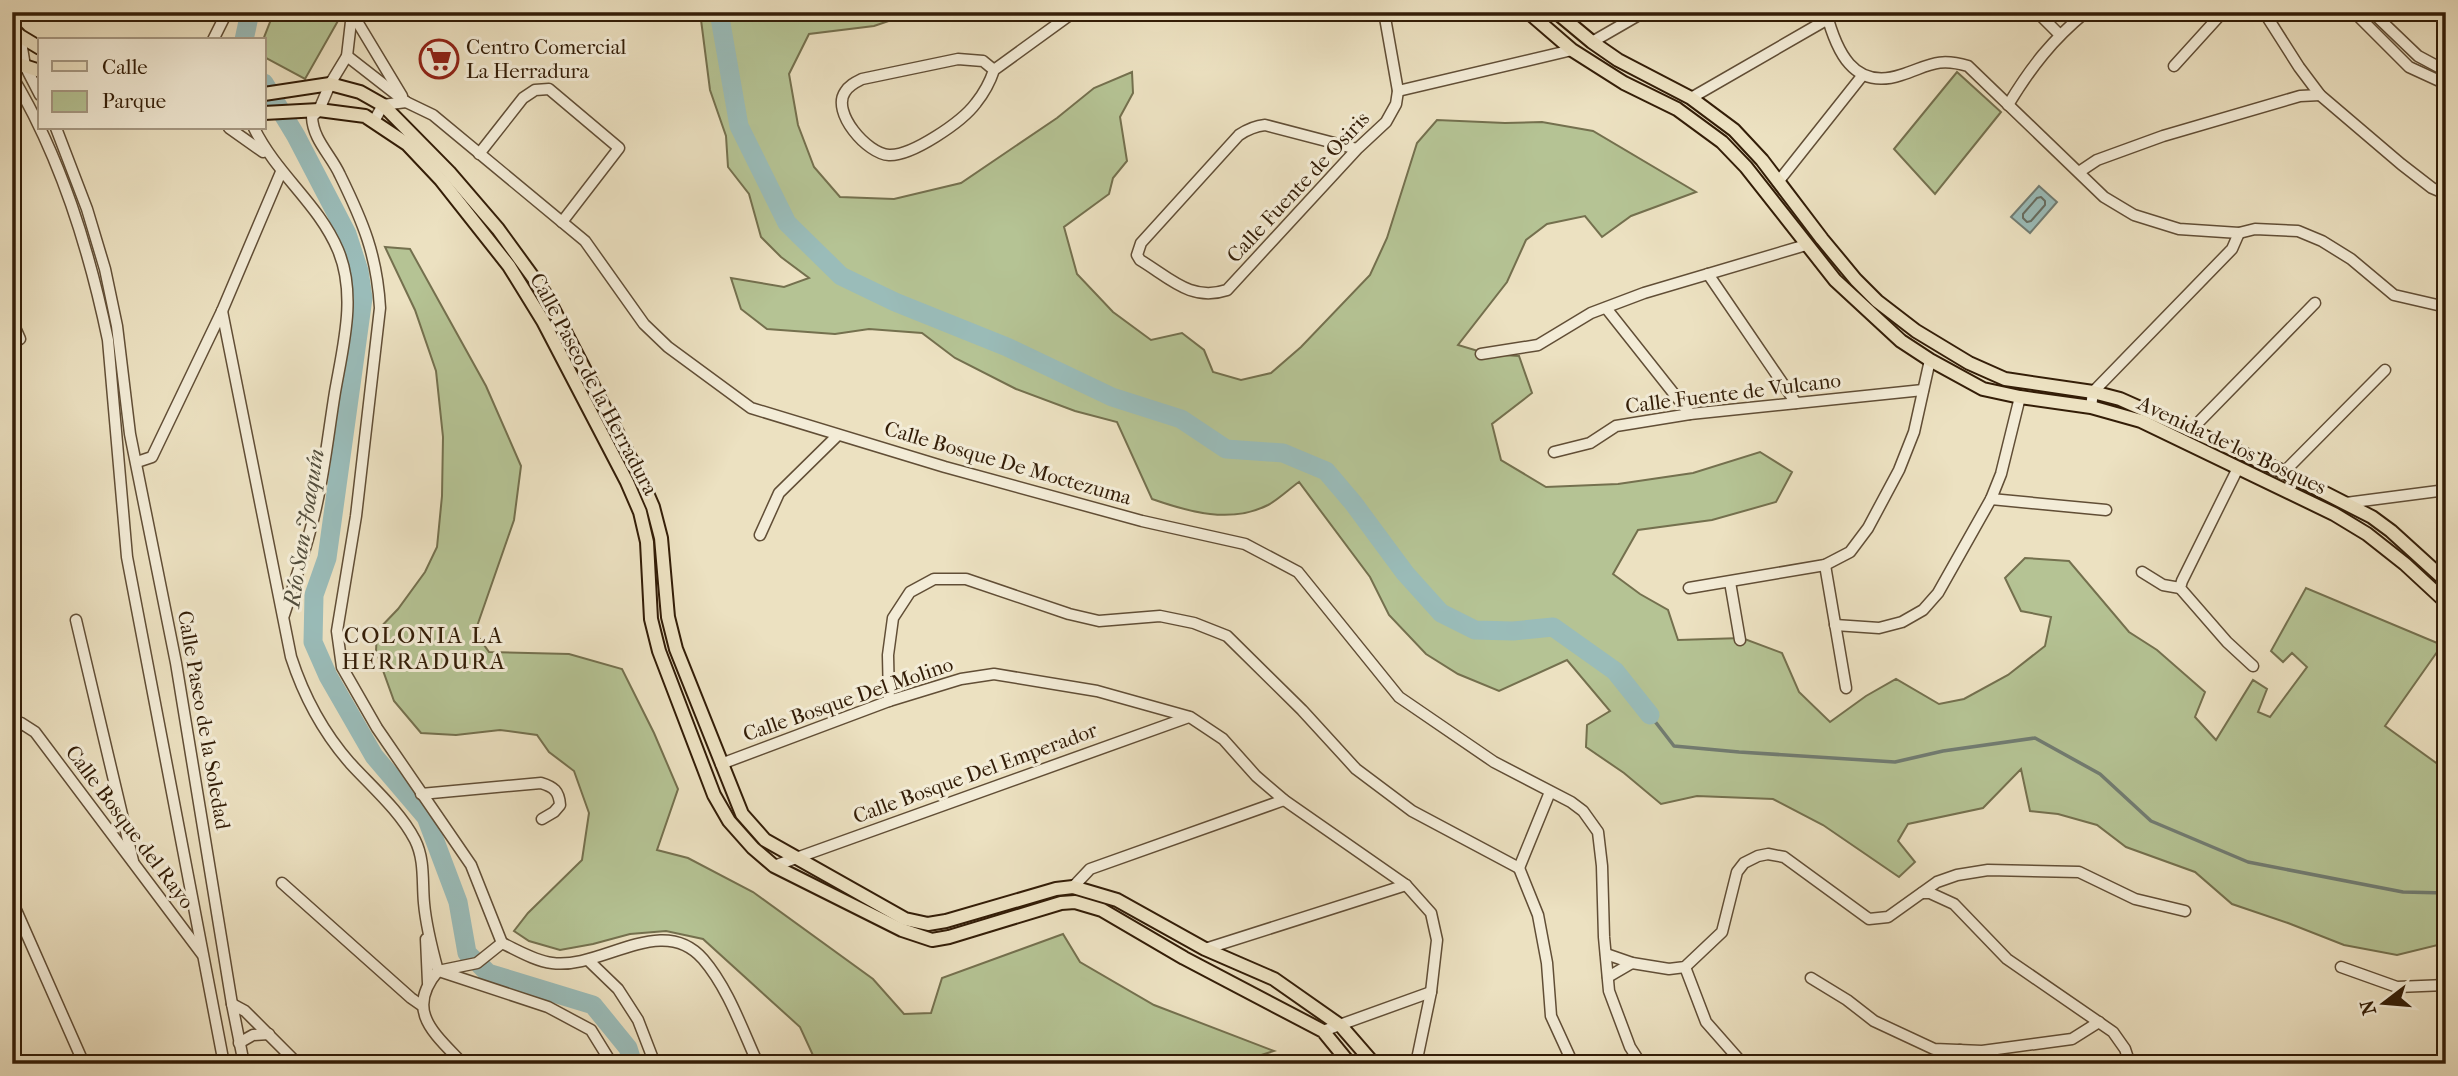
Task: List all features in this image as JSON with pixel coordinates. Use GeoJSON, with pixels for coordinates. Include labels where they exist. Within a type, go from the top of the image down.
{"type":"FeatureCollection","features":[{"type":"Feature","properties":{"kind":"main road","name":"Avenida de los Bosques"},"geometry":{"type":"LineString","coordinates":[[1528,12],[1572,50],[1624,83],[1677,109],[1722,142],[1746,167],[1835,280],[1901,341],[1930,360],[1983,389],[2091,407],[2141,421],[2333,514],[2367,534],[2446,602]]}},
{"type":"Feature","properties":{"kind":"main road","name":"Avenida de los Bosques"},"geometry":{"type":"LineString","coordinates":[[1556,12],[1592,43],[1632,68],[1691,97],[1741,137],[1856,280],[1877,301],[1916,331],[1969,363],[2005,379],[2093,392],[2120,399],[2284,472],[2346,503],[2391,531],[2446,581]]}},
{"type":"Feature","properties":{"kind":"main road"},"geometry":{"type":"LineString","coordinates":[[15,37],[38,47]]}},
{"type":"Feature","properties":{"kind":"main road"},"geometry":{"type":"LineString","coordinates":[[19,64],[38,70]]}},
{"type":"Feature","properties":{"kind":"main road","name":"Calle Paseo de la Herradura"},"geometry":{"type":"LineString","coordinates":[[266,94],[330,84],[360,92],[383,105],[449,172],[498,229],[546,295],[640,477],[653,508],[661,538],[668,617],[676,649],[742,814],[765,840],[905,919],[928,924],[1056,889],[1073,887],[1117,901],[1205,948],[1273,979],[1341,1026],[1374,1064]]}},
{"type":"Feature","properties":{"kind":"main road","name":"Calle Paseo de la Herradura"},"geometry":{"type":"LineString","coordinates":[[266,113],[319,110],[365,116],[373,121],[407,144],[441,180],[509,266],[543,321],[640,512],[647,542],[652,619],[659,651],[714,795],[729,821],[753,848],[774,866],[902,930],[932,940],[961,934],[1062,903],[1075,902],[1095,908],[1323,1031],[1350,1064]]}},
{"type":"Feature","properties":{"kind":"street"},"geometry":{"type":"LineString","coordinates":[[215,38],[227,12]]}},
{"type":"Feature","properties":{"kind":"street"},"geometry":{"type":"LineString","coordinates":[[994,70],[983,61],[958,60],[862,79],[843,93],[841,106],[853,129],[873,151],[887,155],[902,154],[942,131],[975,105],[994,70],[1074,12]]}},
{"type":"Feature","properties":{"kind":"street"},"geometry":{"type":"LineString","coordinates":[[1384,12],[1398,91],[1572,50]]}},
{"type":"Feature","properties":{"kind":"street"},"geometry":{"type":"LineString","coordinates":[[1592,43],[1644,12]]}},
{"type":"Feature","properties":{"kind":"street"},"geometry":{"type":"LineString","coordinates":[[2037,12],[2059,34]]}},
{"type":"Feature","properties":{"kind":"street"},"geometry":{"type":"LineString","coordinates":[[2008,105],[2030,68],[2059,34],[2086,12]]}},
{"type":"Feature","properties":{"kind":"street"},"geometry":{"type":"LineString","coordinates":[[2175,66],[2223,12]]}},
{"type":"Feature","properties":{"kind":"street"},"geometry":{"type":"LineString","coordinates":[[2264,12],[2320,95],[2401,164],[2432,188],[2446,194]]}},
{"type":"Feature","properties":{"kind":"street"},"geometry":{"type":"LineString","coordinates":[[2354,12],[2409,67],[2446,84]]}},
{"type":"Feature","properties":{"kind":"street"},"geometry":{"type":"LineString","coordinates":[[2372,12],[2418,56],[2446,71]]}},
{"type":"Feature","properties":{"kind":"street"},"geometry":{"type":"LineString","coordinates":[[352,13],[347,56],[330,84],[319,110],[312,117],[313,129],[340,173],[370,241],[378,275],[380,308],[356,516],[337,631],[342,667],[377,728],[471,866],[502,943],[551,963],[589,961],[607,952],[660,939],[683,944],[702,958],[718,980],[758,1064]]}},
{"type":"Feature","properties":{"kind":"street"},"geometry":{"type":"LineString","coordinates":[[352,13],[406,102],[383,105],[373,121]]}},
{"type":"Feature","properties":{"kind":"street"},"geometry":{"type":"LineString","coordinates":[[1691,97],[1827,16],[1837,47],[1850,66],[1862,76],[1882,79],[1899,76],[1939,61],[1968,66],[2104,197],[2134,215],[2179,229],[2239,233],[2255,229],[2298,231],[2351,259],[2394,295],[2446,307]]}},
{"type":"Feature","properties":{"kind":"street"},"geometry":{"type":"LineString","coordinates":[[15,37],[19,64],[38,92]]}},
{"type":"Feature","properties":{"kind":"street","name":"Calle Bosque De Moctezuma"},"geometry":{"type":"LineString","coordinates":[[347,56],[406,102],[433,116],[585,241],[643,324],[678,355],[751,408],[945,467],[1129,517],[1245,544],[1298,572],[1399,697],[1494,762],[1583,811],[1598,832],[1609,991],[1630,1047],[1641,1064]]}},
{"type":"Feature","properties":{"kind":"street","name":"Calle Paseo de la Soledad"},"geometry":{"type":"LineString","coordinates":[[12,76],[38,122]]}},
{"type":"Feature","properties":{"kind":"street"},"geometry":{"type":"LineString","coordinates":[[1778,182],[1862,76]]}},
{"type":"Feature","properties":{"kind":"street"},"geometry":{"type":"LineString","coordinates":[[479,154],[523,97],[535,90],[550,89],[619,148],[562,222]]}},
{"type":"Feature","properties":{"kind":"street","name":"Calle Fuente de Osiris"},"geometry":{"type":"LineString","coordinates":[[1357,149],[1265,125],[1247,130],[1239,135],[1141,243],[1137,256],[1193,293],[1206,295],[1227,290],[1357,149],[1386,122],[1396,104],[1398,91]]}},
{"type":"Feature","properties":{"kind":"street"},"geometry":{"type":"LineString","coordinates":[[2079,172],[2097,160],[2163,136],[2300,96],[2320,95]]}},
{"type":"Feature","properties":{"kind":"street","name":"Calle Paseo de la Soledad"},"geometry":{"type":"LineString","coordinates":[[41,130],[91,264],[108,340],[127,557],[224,1064]]}},
{"type":"Feature","properties":{"kind":"street","name":"Calle Paseo de la Soledad"},"geometry":{"type":"LineString","coordinates":[[57,130],[87,209],[105,269],[117,326],[130,434],[176,663],[244,1064]]}},
{"type":"Feature","properties":{"kind":"street"},"geometry":{"type":"LineString","coordinates":[[232,130],[269,157]]}},
{"type":"Feature","properties":{"kind":"street"},"geometry":{"type":"LineString","coordinates":[[255,130],[269,157],[318,214],[338,249],[346,271],[348,290],[345,335],[317,503],[284,616]]}},
{"type":"Feature","properties":{"kind":"street"},"geometry":{"type":"LineString","coordinates":[[137,462],[152,457],[222,312],[281,172]]}},
{"type":"Feature","properties":{"kind":"street"},"geometry":{"type":"LineString","coordinates":[[2091,407],[2093,392],[2232,249],[2239,233]]}},
{"type":"Feature","properties":{"kind":"street"},"geometry":{"type":"LineString","coordinates":[[1480,354],[1538,345],[1591,313],[1644,293],[1806,245]]}},
{"type":"Feature","properties":{"kind":"street"},"geometry":{"type":"LineString","coordinates":[[1708,274],[1796,403]]}},
{"type":"Feature","properties":{"kind":"street"},"geometry":{"type":"LineString","coordinates":[[2192,429],[2315,303]]}},
{"type":"Feature","properties":{"kind":"street"},"geometry":{"type":"LineString","coordinates":[[1606,308],[1690,414]]}},
{"type":"Feature","properties":{"kind":"street"},"geometry":{"type":"LineString","coordinates":[[222,312],[292,657],[300,684],[320,722],[348,760],[405,822],[416,843],[422,862],[426,916],[438,971]]}},
{"type":"Feature","properties":{"kind":"street"},"geometry":{"type":"LineString","coordinates":[[12,321],[20,339]]}},
{"type":"Feature","properties":{"kind":"street"},"geometry":{"type":"LineString","coordinates":[[1689,588],[1825,565],[1850,552],[1868,528],[1899,470],[1914,432],[1930,360]]}},
{"type":"Feature","properties":{"kind":"street"},"geometry":{"type":"LineString","coordinates":[[2284,472],[2385,370]]}},
{"type":"Feature","properties":{"kind":"street"},"geometry":{"type":"LineString","coordinates":[[112,387],[125,384]]}},
{"type":"Feature","properties":{"kind":"street","name":"Calle Fuente de Vulcano"},"geometry":{"type":"LineString","coordinates":[[1554,452],[1590,443],[1616,426],[1690,414],[1923,390]]}},
{"type":"Feature","properties":{"kind":"street"},"geometry":{"type":"LineString","coordinates":[[1835,625],[1879,628],[1902,622],[1923,610],[1938,593],[1991,499],[2001,474],[2020,397]]}},
{"type":"Feature","properties":{"kind":"street"},"geometry":{"type":"LineString","coordinates":[[760,535],[779,493],[838,435]]}},
{"type":"Feature","properties":{"kind":"street"},"geometry":{"type":"LineString","coordinates":[[2180,588],[2238,468]]}},
{"type":"Feature","properties":{"kind":"street"},"geometry":{"type":"LineString","coordinates":[[2346,503],[2446,490]]}},
{"type":"Feature","properties":{"kind":"street"},"geometry":{"type":"LineString","coordinates":[[1991,499],[2106,510]]}},
{"type":"Feature","properties":{"kind":"street"},"geometry":{"type":"LineString","coordinates":[[1825,565],[1846,688]]}},
{"type":"Feature","properties":{"kind":"street"},"geometry":{"type":"LineString","coordinates":[[275,566],[281,573],[290,576],[298,573]]}},
{"type":"Feature","properties":{"kind":"street"},"geometry":{"type":"LineString","coordinates":[[2142,572],[2163,585],[2180,588],[2227,642],[2253,666]]}},
{"type":"Feature","properties":{"kind":"street"},"geometry":{"type":"LineString","coordinates":[[889,701],[888,655],[893,618],[910,593],[934,579],[966,579],[1069,614],[1099,621],[1160,616],[1194,623],[1227,636],[1302,710],[1356,769],[1412,811],[1519,867],[1538,915],[1547,963],[1551,1016],[1573,1064]]}},
{"type":"Feature","properties":{"kind":"street"},"geometry":{"type":"LineString","coordinates":[[1730,582],[1740,640]]}},
{"type":"Feature","properties":{"kind":"street"},"geometry":{"type":"LineString","coordinates":[[76,620],[135,868]]}},
{"type":"Feature","properties":{"kind":"street","name":"Calle Bosque Del Molino"},"geometry":{"type":"LineString","coordinates":[[721,764],[889,701],[961,679],[994,674],[1097,691],[1190,717],[1223,739],[1256,776],[1284,800],[1406,885],[1431,913],[1437,940],[1431,992],[1416,1064]]}},
{"type":"Feature","properties":{"kind":"street","name":"Calle Bosque Del Emperador"},"geometry":{"type":"LineString","coordinates":[[774,866],[1190,717]]}},
{"type":"Feature","properties":{"kind":"street","name":"Calle Bosque del Rayo"},"geometry":{"type":"LineString","coordinates":[[12,734],[21,723],[35,732],[204,957]]}},
{"type":"Feature","properties":{"kind":"street"},"geometry":{"type":"LineString","coordinates":[[421,794],[541,783],[552,786],[559,794],[560,805],[554,813],[542,820]]}},
{"type":"Feature","properties":{"kind":"street"},"geometry":{"type":"LineString","coordinates":[[1519,867],[1550,792]]}},
{"type":"Feature","properties":{"kind":"street"},"geometry":{"type":"LineString","coordinates":[[1073,887],[1090,869],[1284,800]]}},
{"type":"Feature","properties":{"kind":"street"},"geometry":{"type":"LineString","coordinates":[[1605,954],[1632,963],[1669,969],[1685,967],[1722,932],[1737,872],[1744,863],[1769,854],[1784,857],[1869,919],[1888,917],[1937,882],[1957,875],[1988,870],[2079,872],[2135,899],[2185,911]]}},
{"type":"Feature","properties":{"kind":"street"},"geometry":{"type":"LineString","coordinates":[[282,883],[422,1005]]}},
{"type":"Feature","properties":{"kind":"street"},"geometry":{"type":"LineString","coordinates":[[1205,948],[1406,885]]}},
{"type":"Feature","properties":{"kind":"street"},"geometry":{"type":"LineString","coordinates":[[1922,893],[1930,893],[1954,904],[2007,959],[2099,1022],[2119,1040],[2130,1064]]}},
{"type":"Feature","properties":{"kind":"street"},"geometry":{"type":"LineString","coordinates":[[12,901],[84,1064]]}},
{"type":"Feature","properties":{"kind":"street"},"geometry":{"type":"LineString","coordinates":[[426,939],[428,984],[422,1005],[425,1018],[435,1034],[463,1064]]}},
{"type":"Feature","properties":{"kind":"street"},"geometry":{"type":"LineString","coordinates":[[428,984],[438,971],[477,963],[502,943]]}},
{"type":"Feature","properties":{"kind":"street"},"geometry":{"type":"LineString","coordinates":[[589,961],[618,989],[638,1020],[655,1064]]}},
{"type":"Feature","properties":{"kind":"street"},"geometry":{"type":"LineString","coordinates":[[1608,977],[1632,963]]}},
{"type":"Feature","properties":{"kind":"street"},"geometry":{"type":"LineString","coordinates":[[1685,967],[1706,1022],[1743,1064]]}},
{"type":"Feature","properties":{"kind":"street"},"geometry":{"type":"LineString","coordinates":[[2341,967],[2397,987],[2446,985]]}},
{"type":"Feature","properties":{"kind":"street"},"geometry":{"type":"LineString","coordinates":[[438,971],[548,1007],[591,1030],[612,1064]]}},
{"type":"Feature","properties":{"kind":"street"},"geometry":{"type":"LineString","coordinates":[[1811,978],[1847,1000],[1874,1021],[1934,1049],[1982,1051],[2072,1039],[2099,1022]]}},
{"type":"Feature","properties":{"kind":"street"},"geometry":{"type":"LineString","coordinates":[[1323,1031],[1431,992]]}},
{"type":"Feature","properties":{"kind":"street"},"geometry":{"type":"LineString","coordinates":[[232,1004],[245,1011],[298,1064]]}},
{"type":"Feature","properties":{"kind":"street"},"geometry":{"type":"LineString","coordinates":[[239,1042],[253,1035],[269,1034]]}},
{"type":"Feature","properties":{"kind":"street"},"geometry":{"type":"LineString","coordinates":[[1960,1050],[1962,1064]]}},
{"type":"Feature","properties":{"kind":"green space"},"geometry":{"type":"Polygon","coordinates":[[[274,12],[343,12],[305,79],[266,58],[266,38],[264,38],[274,12]]]}},
{"type":"Feature","properties":{"kind":"green space"},"geometry":{"type":"Polygon","coordinates":[[[700,12],[915,12],[874,26],[809,34],[789,74],[798,125],[814,167],[840,197],[894,199],[961,183],[1057,118],[1094,88],[1132,72],[1133,93],[1120,117],[1127,161],[1113,178],[1109,194],[1064,227],[1077,274],[1113,312],[1151,340],[1182,333],[1204,350],[1213,372],[1241,380],[1271,373],[1301,347],[1370,275],[1387,238],[1417,143],[1437,120],[1542,122],[1593,131],[1696,192],[1631,216],[1602,237],[1585,216],[1547,224],[1526,240],[1507,282],[1458,345],[1488,354],[1519,356],[1532,393],[1492,424],[1501,460],[1546,487],[1618,484],[1693,473],[1760,452],[1792,472],[1776,502],[1712,520],[1638,530],[1613,574],[1668,610],[1678,640],[1742,638],[1782,653],[1799,692],[1830,722],[1866,696],[1896,679],[1939,704],[1964,699],[2008,675],[2045,646],[2051,617],[2021,611],[2005,578],[2025,558],[2069,561],[2129,632],[2157,650],[2205,692],[2195,717],[2216,740],[2253,680],[2267,689],[2258,712],[2270,717],[2307,667],[2292,653],[2283,662],[2271,651],[2306,588],[2442,645],[2385,726],[2446,770],[2446,943],[2397,955],[2344,945],[2232,904],[2195,872],[2126,847],[2097,825],[2058,814],[2030,811],[2021,769],[1983,808],[1908,824],[1898,841],[1915,862],[1899,877],[1823,825],[1773,799],[1697,796],[1661,804],[1624,773],[1586,747],[1587,725],[1610,711],[1567,660],[1499,691],[1458,674],[1426,654],[1389,615],[1370,577],[1299,482],[1272,503],[1254,511],[1225,515],[1181,508],[1152,499],[1117,422],[1075,411],[1016,389],[955,358],[922,333],[869,329],[835,334],[767,329],[741,309],[731,278],[784,287],[809,278],[781,257],[761,237],[749,194],[728,167],[726,136],[710,90],[700,12]]]}},
{"type":"Feature","properties":{"kind":"green space"},"geometry":{"type":"Polygon","coordinates":[[[1957,72],[2001,112],[1935,194],[1894,149],[1957,72]]]}},
{"type":"Feature","properties":{"kind":"green space"},"geometry":{"type":"Polygon","coordinates":[[[385,247],[410,249],[486,386],[521,466],[514,520],[475,632],[489,652],[569,654],[622,669],[678,789],[657,850],[688,858],[753,892],[873,979],[904,1014],[931,1013],[942,978],[1063,934],[1080,962],[1154,1005],[1274,1051],[1233,1064],[817,1064],[800,1027],[703,939],[666,931],[630,934],[560,950],[529,941],[514,931],[528,913],[582,860],[589,813],[574,771],[549,752],[537,735],[500,730],[456,735],[421,733],[394,701],[376,651],[377,631],[398,609],[425,572],[437,547],[442,496],[443,437],[436,371],[415,310],[385,247]]]}},
{"type":"Feature","properties":{"kind":"water"},"geometry":{"type":"Polygon","coordinates":[[[2039,186],[2057,202],[2030,233],[2011,217],[2039,186]]]}},
{"type":"Feature","properties":{"kind":"waterway","name":"Río San Joaquín"},"geometry":{"type":"LineString","coordinates":[[244,38],[250,12]]}},
{"type":"Feature","properties":{"kind":"waterway"},"geometry":{"type":"LineString","coordinates":[[719,12],[739,126],[787,223],[841,276],[895,302],[1007,347],[1112,397],[1181,419],[1226,449],[1283,453],[1326,471],[1405,573],[1441,613],[1475,630],[1513,631],[1553,627],[1615,671],[1650,715]]}},
{"type":"Feature","properties":{"kind":"waterway","name":"Río San Joaquín"},"geometry":{"type":"LineString","coordinates":[[266,86],[296,136],[347,234],[359,271],[363,298],[327,558],[314,595],[313,642],[328,676],[374,756],[426,817],[458,902],[467,953],[475,961]]}},
{"type":"Feature","properties":{"kind":"waterway"},"geometry":{"type":"LineString","coordinates":[[1650,715],[1674,746],[1895,762],[1943,751],[2035,738],[2100,774],[2151,821],[2248,862],[2403,892],[2446,893]]}},
{"type":"Feature","properties":{"kind":"waterway","name":"Río San Joaquín"},"geometry":{"type":"LineString","coordinates":[[480,965],[488,973],[593,1005],[628,1048],[633,1064]]}},
{"type":"Feature","properties":{"kind":"place","name":"Centro Comercial La Herradura"},"geometry":{"type":"Point","coordinates":[439,59]}},
{"type":"Feature","properties":{"kind":"district","name":"COLONIA LA HERRADURA"},"geometry":{"type":"Point","coordinates":[424,648]}}]}
